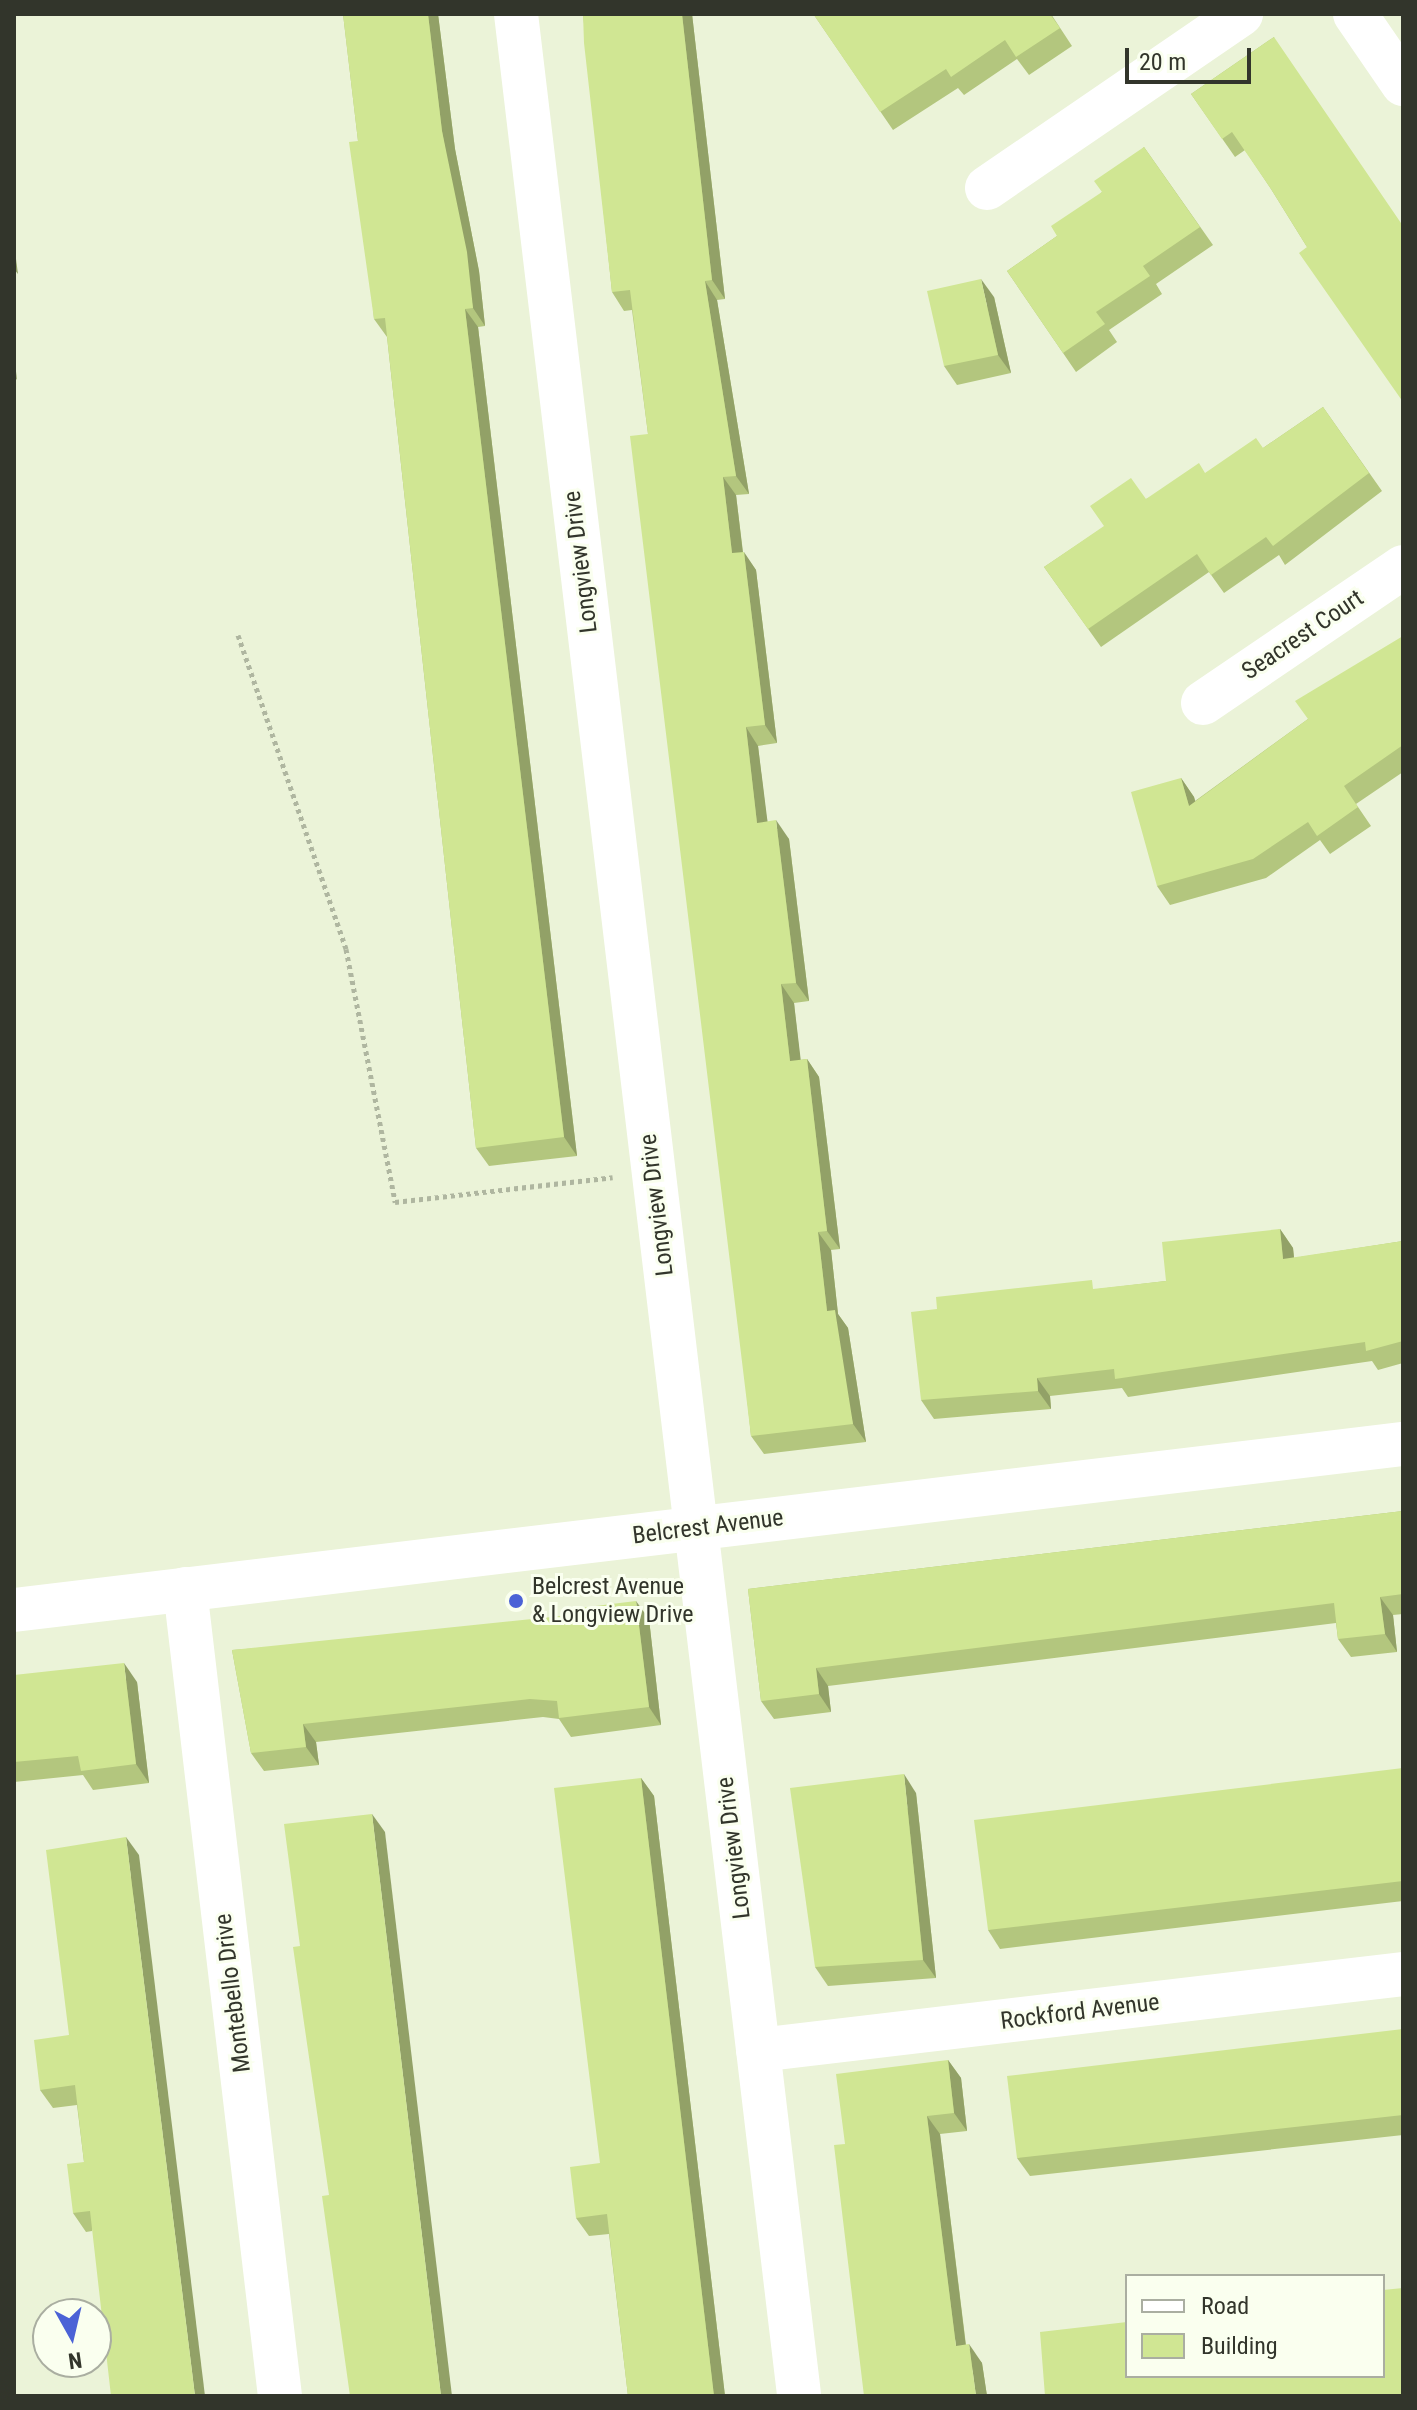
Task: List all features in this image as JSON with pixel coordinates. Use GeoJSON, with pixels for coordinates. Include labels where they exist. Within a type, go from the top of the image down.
{"type":"FeatureCollection","features":[{"type":"Feature","properties":{"kind":"street","name":"Longview Drive"},"geometry":{"type":"LineString","coordinates":[[516,14],[799,2396]]}},
{"type":"Feature","properties":{"kind":"street"},"geometry":{"type":"LineString","coordinates":[[987,188],[1241,14]]}},
{"type":"Feature","properties":{"kind":"street"},"geometry":{"type":"LineString","coordinates":[[1355,14],[1403,84]]}},
{"type":"Feature","properties":{"kind":"street","name":"Seacrest Court"},"geometry":{"type":"LineString","coordinates":[[1203,703],[1403,567]]}},
{"type":"Feature","properties":{"kind":"street","name":"Belcrest Avenue"},"geometry":{"type":"LineString","coordinates":[[14,1610],[1403,1444]]}},
{"type":"Feature","properties":{"kind":"street","name":"Montebello Drive"},"geometry":{"type":"LineString","coordinates":[[185,1589],[280,2396]]}},
{"type":"Feature","properties":{"kind":"street","name":"Rockford Avenue"},"geometry":{"type":"LineString","coordinates":[[758,2050],[1403,1974]]}},
{"type":"Feature","properties":{"kind":"path"},"geometry":{"type":"LineString","coordinates":[[238,635],[346,949],[395,1202],[654,1172]]}},
{"type":"Feature","properties":{"kind":"building"},"geometry":{"type":"Polygon","coordinates":[[[343,14],[428,14],[442,131],[467,252],[473,308],[465,309],[564,1137],[476,1148],[385,318],[374,319],[349,142],[358,141],[343,14]]]}},
{"type":"Feature","properties":{"kind":"building"},"geometry":{"type":"Polygon","coordinates":[[[583,14],[682,14],[712,280],[705,281],[736,476],[723,477],[732,553],[744,552],[765,725],[746,727],[757,823],[776,820],[796,983],[781,984],[790,1061],[807,1059],[827,1231],[818,1232],[827,1311],[835,1310],[853,1424],[751,1436],[630,436],[648,434],[630,290],[612,292],[583,14]]]}},
{"type":"Feature","properties":{"kind":"building"},"geometry":{"type":"Polygon","coordinates":[[[815,14],[1050,14],[1060,28],[1016,57],[1005,40],[951,77],[946,69],[880,112],[815,14]]]}},
{"type":"Feature","properties":{"kind":"building"},"geometry":{"type":"Polygon","coordinates":[[[1274,37],[1403,226],[1403,402],[1299,253],[1307,247],[1232,132],[1222,139],[1191,94],[1274,37]]]}},
{"type":"Feature","properties":{"kind":"building"},"geometry":{"type":"Polygon","coordinates":[[[1144,147],[1200,227],[1143,266],[1150,276],[1096,312],[1105,324],[1063,353],[1007,271],[1057,236],[1051,226],[1102,192],[1094,181],[1144,147]]]}},
{"type":"Feature","properties":{"kind":"building"},"geometry":{"type":"Polygon","coordinates":[[[981,279],[998,355],[944,366],[927,291],[981,279]]]}},
{"type":"Feature","properties":{"kind":"building"},"geometry":{"type":"Polygon","coordinates":[[[1323,407],[1369,473],[1273,546],[1266,537],[1211,575],[1197,554],[1088,629],[1044,567],[1104,526],[1090,506],[1131,478],[1146,499],[1199,463],[1205,473],[1256,438],[1263,448],[1323,407]]]}},
{"type":"Feature","properties":{"kind":"building"},"geometry":{"type":"Polygon","coordinates":[[[1403,636],[1403,745],[1344,786],[1358,807],[1317,836],[1308,822],[1253,859],[1157,886],[1131,792],[1181,778],[1189,806],[1308,719],[1295,701],[1403,636]]]}},
{"type":"Feature","properties":{"kind":"building"},"geometry":{"type":"Polygon","coordinates":[[[1280,1229],[1283,1259],[1403,1241],[1403,1341],[1366,1351],[1365,1342],[1115,1379],[1114,1369],[1037,1378],[1038,1391],[921,1400],[911,1312],[937,1309],[936,1297],[1092,1280],[1093,1289],[1166,1281],[1162,1242],[1280,1229]]]}},
{"type":"Feature","properties":{"kind":"building"},"geometry":{"type":"Polygon","coordinates":[[[1403,1511],[1403,1594],[1380,1597],[1385,1634],[1338,1639],[1334,1603],[816,1668],[819,1694],[761,1701],[748,1589],[1403,1511]]]}},
{"type":"Feature","properties":{"kind":"building"},"geometry":{"type":"Polygon","coordinates":[[[636,1601],[649,1707],[559,1718],[557,1701],[530,1699],[303,1724],[306,1747],[251,1753],[232,1650],[580,1614],[579,1608],[636,1601]]]}},
{"type":"Feature","properties":{"kind":"building"},"geometry":{"type":"Polygon","coordinates":[[[124,1663],[136,1764],[81,1771],[78,1756],[14,1762],[14,1675],[124,1663]]]}},
{"type":"Feature","properties":{"kind":"building"},"geometry":{"type":"Polygon","coordinates":[[[1403,1768],[1403,1881],[988,1930],[974,1820],[1403,1768]]]}},
{"type":"Feature","properties":{"kind":"building"},"geometry":{"type":"Polygon","coordinates":[[[904,1774],[923,1960],[815,1967],[790,1788],[904,1774]]]}},
{"type":"Feature","properties":{"kind":"building"},"geometry":{"type":"Polygon","coordinates":[[[641,1778],[714,2396],[628,2396],[607,2214],[576,2218],[570,2167],[600,2163],[554,1788],[641,1778]]]}},
{"type":"Feature","properties":{"kind":"building"},"geometry":{"type":"Polygon","coordinates":[[[372,1814],[441,2396],[350,2396],[322,2196],[329,2195],[293,1947],[300,1946],[284,1824],[372,1814]]]}},
{"type":"Feature","properties":{"kind":"building"},"geometry":{"type":"Polygon","coordinates":[[[126,1837],[195,2396],[111,2396],[112,2298],[100,2298],[90,2211],[73,2213],[67,2164],[84,2162],[75,2085],[40,2090],[34,2040],[69,2035],[46,1850],[126,1837]]]}},
{"type":"Feature","properties":{"kind":"building"},"geometry":{"type":"Polygon","coordinates":[[[1403,2029],[1403,2115],[1017,2158],[1007,2076],[1403,2029]]]}},
{"type":"Feature","properties":{"kind":"building"},"geometry":{"type":"Polygon","coordinates":[[[948,2060],[954,2113],[927,2116],[956,2346],[969,2344],[976,2396],[864,2396],[834,2145],[845,2144],[836,2074],[948,2060]]]}},
{"type":"Feature","properties":{"kind":"building"},"geometry":{"type":"Polygon","coordinates":[[[1403,2288],[1403,2396],[1045,2396],[1040,2332],[1125,2322],[1125,2378],[1385,2378],[1385,2290],[1403,2288]]]}},
{"type":"Feature","properties":{"kind":"place","name":"Belcrest Avenue & Longview Drive"},"geometry":{"type":"Point","coordinates":[516,1601]}}]}
